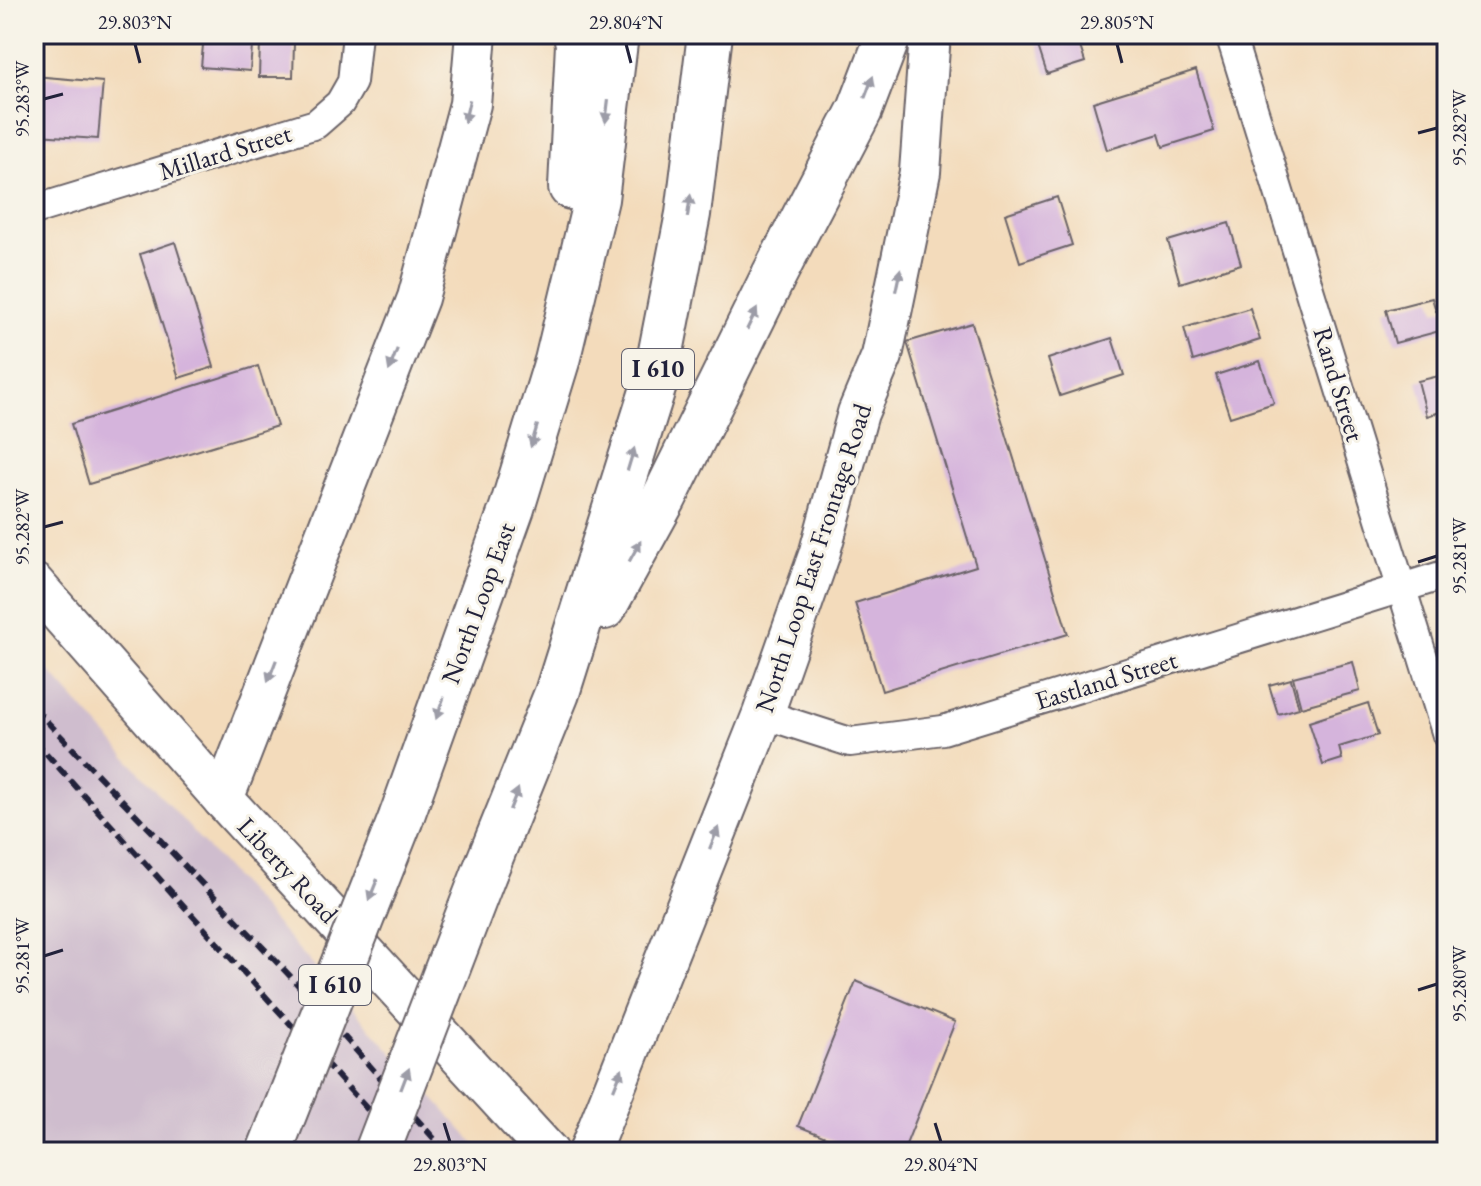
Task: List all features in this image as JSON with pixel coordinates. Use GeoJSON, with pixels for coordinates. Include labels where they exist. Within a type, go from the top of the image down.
{"type":"FeatureCollection","features":[{"type":"Feature","properties":{"kind":"highway"},"geometry":{"type":"LineString","coordinates":[[557,361],[569,227],[576,34]]}},
{"type":"Feature","properties":{"kind":"highway","name":"North Loop East"},"geometry":{"type":"LineString","coordinates":[[269,1152],[401,818],[512,508],[557,361],[596,199],[616,34]]}},
{"type":"Feature","properties":{"kind":"highway","name":"I 610"},"geometry":{"type":"LineString","coordinates":[[377,1152],[557,693],[655,382],[688,214],[710,34]]}},
{"type":"Feature","properties":{"kind":"highway"},"geometry":{"type":"LineString","coordinates":[[557,693],[664,498],[860,110],[889,34]]}},
{"type":"Feature","properties":{"kind":"main road"},"geometry":{"type":"LineString","coordinates":[[223,799],[418,298],[470,104],[476,34]]}},
{"type":"Feature","properties":{"kind":"main road","name":"North Loop East Frontage Road"},"geometry":{"type":"LineString","coordinates":[[589,1152],[763,714],[819,555],[858,413],[882,356],[920,172],[930,34]]}},
{"type":"Feature","properties":{"kind":"main road","name":"Liberty Road"},"geometry":{"type":"LineString","coordinates":[[34,584],[223,799],[548,1152]]}},
{"type":"Feature","properties":{"kind":"street","name":"Millard Street"},"geometry":{"type":"LineString","coordinates":[[34,210],[316,124],[340,103],[352,82],[357,34]]}},
{"type":"Feature","properties":{"kind":"street","name":"Rand Street"},"geometry":{"type":"LineString","coordinates":[[1230,34],[1447,735]]}},
{"type":"Feature","properties":{"kind":"street","name":"Eastland Street"},"geometry":{"type":"LineString","coordinates":[[763,714],[850,742],[943,730],[1447,574]]}},
{"type":"Feature","properties":{"kind":"shaded area"},"geometry":{"type":"Polygon","coordinates":[[[34,654],[291,941],[482,1152],[34,1152],[34,654]]]}},
{"type":"Feature","properties":{"kind":"building"},"geometry":{"type":"Polygon","coordinates":[[[204,34],[253,34],[250,71],[201,67],[204,34]]]}},
{"type":"Feature","properties":{"kind":"building"},"geometry":{"type":"Polygon","coordinates":[[[1076,34],[1085,62],[1047,74],[1037,43],[1076,34]]]}},
{"type":"Feature","properties":{"kind":"building"},"geometry":{"type":"Polygon","coordinates":[[[260,42],[294,43],[293,77],[259,77],[260,42]]]}},
{"type":"Feature","properties":{"kind":"building"},"geometry":{"type":"Polygon","coordinates":[[[1196,70],[1214,131],[1163,147],[1159,134],[1107,150],[1093,102],[1196,70]]]}},
{"type":"Feature","properties":{"kind":"building"},"geometry":{"type":"Polygon","coordinates":[[[34,76],[103,82],[98,139],[37,135],[39,106],[34,106],[34,76]]]}},
{"type":"Feature","properties":{"kind":"building"},"geometry":{"type":"Polygon","coordinates":[[[1057,197],[1072,245],[1020,262],[1005,214],[1057,197]]]}},
{"type":"Feature","properties":{"kind":"building"},"geometry":{"type":"Polygon","coordinates":[[[1229,223],[1241,264],[1180,283],[1168,241],[1229,223]]]}},
{"type":"Feature","properties":{"kind":"building"},"geometry":{"type":"Polygon","coordinates":[[[175,242],[214,367],[179,378],[140,254],[175,242]]]}},
{"type":"Feature","properties":{"kind":"building"},"geometry":{"type":"Polygon","coordinates":[[[1432,298],[1436,311],[1447,308],[1447,329],[1395,343],[1386,310],[1432,298]]]}},
{"type":"Feature","properties":{"kind":"building"},"geometry":{"type":"Polygon","coordinates":[[[1250,308],[1260,340],[1193,361],[1184,328],[1250,308]]]}},
{"type":"Feature","properties":{"kind":"building"},"geometry":{"type":"Polygon","coordinates":[[[972,323],[1068,634],[882,691],[855,603],[976,566],[907,342],[972,323]]]}},
{"type":"Feature","properties":{"kind":"building"},"geometry":{"type":"Polygon","coordinates":[[[1112,338],[1124,375],[1060,396],[1048,359],[1112,338]]]}},
{"type":"Feature","properties":{"kind":"building"},"geometry":{"type":"Polygon","coordinates":[[[1260,361],[1274,403],[1230,417],[1216,375],[1260,361]]]}},
{"type":"Feature","properties":{"kind":"building"},"geometry":{"type":"Polygon","coordinates":[[[258,366],[277,426],[89,484],[71,424],[258,366]]]}},
{"type":"Feature","properties":{"kind":"building"},"geometry":{"type":"Polygon","coordinates":[[[1447,374],[1447,410],[1427,416],[1418,381],[1447,374]]]}},
{"type":"Feature","properties":{"kind":"building"},"geometry":{"type":"Polygon","coordinates":[[[1353,662],[1360,691],[1301,707],[1293,677],[1353,662]]]}},
{"type":"Feature","properties":{"kind":"building"},"geometry":{"type":"Polygon","coordinates":[[[1291,679],[1299,708],[1278,714],[1269,685],[1291,679]]]}},
{"type":"Feature","properties":{"kind":"building"},"geometry":{"type":"Polygon","coordinates":[[[1368,703],[1378,735],[1339,747],[1342,759],[1323,765],[1309,722],[1368,703]]]}},
{"type":"Feature","properties":{"kind":"building"},"geometry":{"type":"Polygon","coordinates":[[[856,981],[955,1022],[903,1152],[863,1152],[798,1126],[856,981]]]}},
{"type":"Feature","properties":{"kind":"railway"},"geometry":{"type":"LineString","coordinates":[[34,708],[292,978],[446,1152]]}},
{"type":"Feature","properties":{"kind":"railway"},"geometry":{"type":"LineString","coordinates":[[34,740],[406,1152]]}}]}
